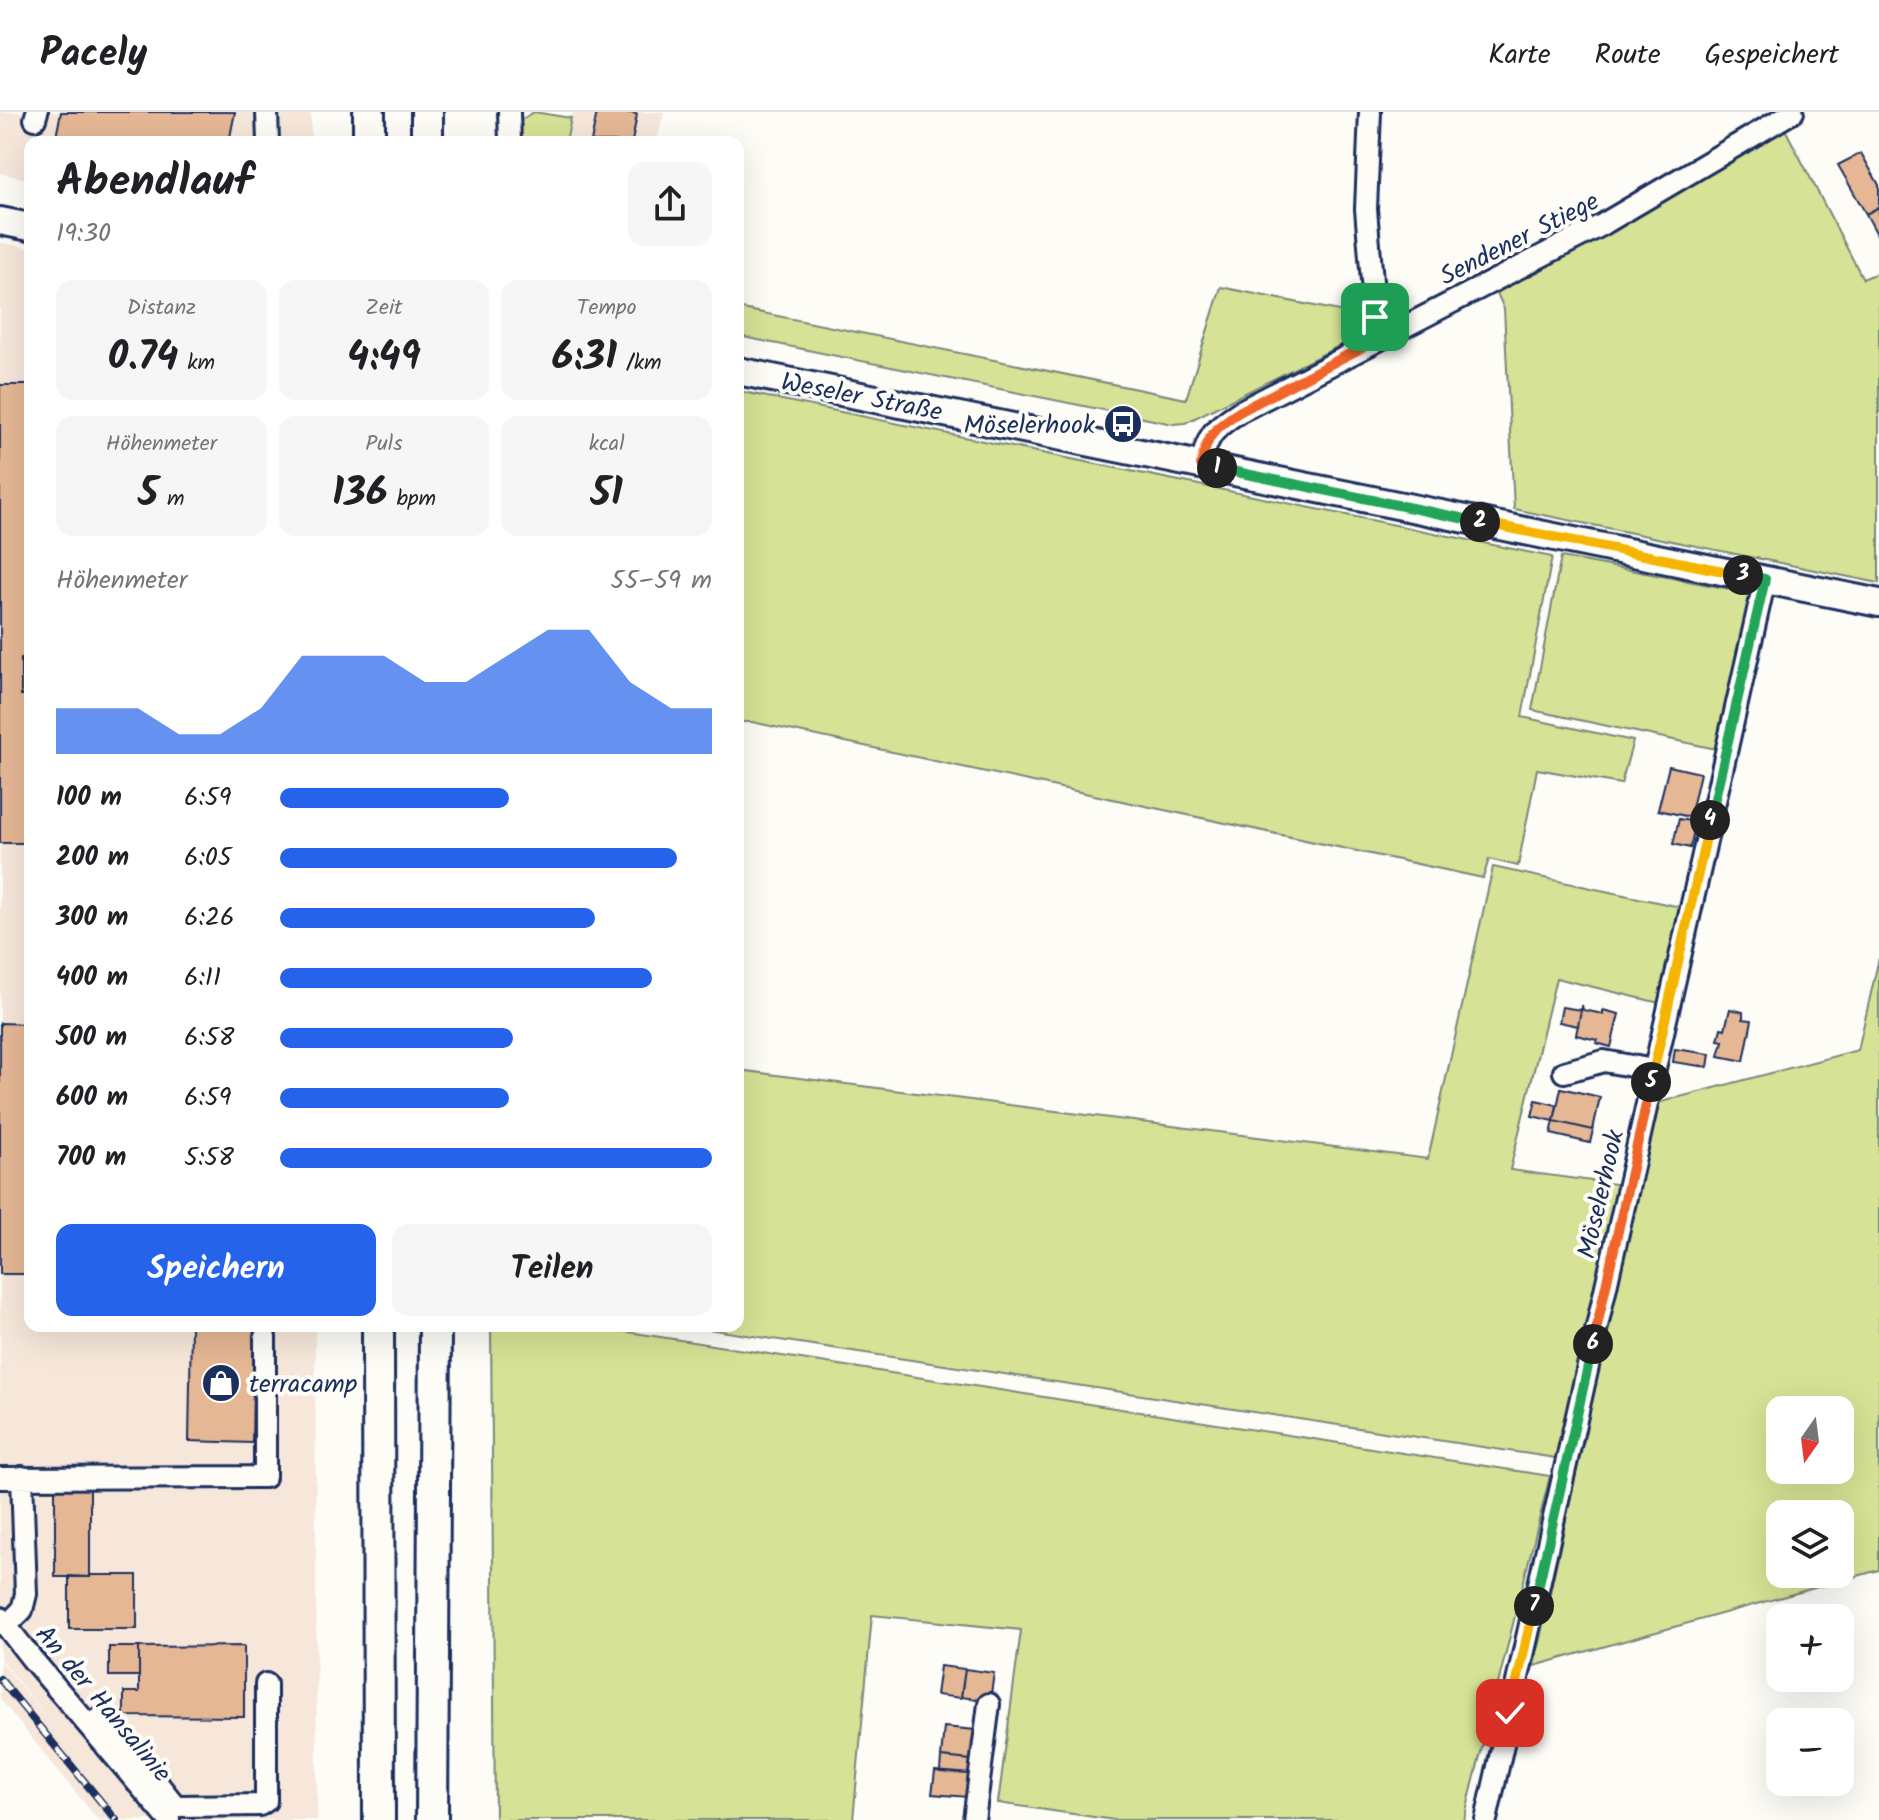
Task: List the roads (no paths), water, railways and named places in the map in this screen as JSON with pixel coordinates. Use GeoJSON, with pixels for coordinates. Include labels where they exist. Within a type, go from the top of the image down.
{"type":"FeatureCollection","features":[{"type":"Feature","properties":{"kind":"highway"},"geometry":{"type":"LineString","coordinates":[[369,112],[369,136]]}},
{"type":"Feature","properties":{"kind":"highway"},"geometry":{"type":"LineString","coordinates":[[427,112],[427,136]]}},
{"type":"Feature","properties":{"kind":"highway"},"geometry":{"type":"LineString","coordinates":[[378,1332],[379,1820]]}},
{"type":"Feature","properties":{"kind":"highway"},"geometry":{"type":"LineString","coordinates":[[432,1820],[435,1332]]}},
{"type":"Feature","properties":{"kind":"main road"},"geometry":{"type":"LineString","coordinates":[[0,221],[24,226]]}},
{"type":"Feature","properties":{"kind":"main road","name":"Weseler Straße"},"geometry":{"type":"LineString","coordinates":[[744,372],[1879,603]]}},
{"type":"Feature","properties":{"kind":"street"},"geometry":{"type":"LineString","coordinates":[[267,112],[268,136]]}},
{"type":"Feature","properties":{"kind":"street"},"geometry":{"type":"LineString","coordinates":[[509,112],[510,136]]}},
{"type":"Feature","properties":{"kind":"street"},"geometry":{"type":"LineString","coordinates":[[1370,112],[1366,209],[1375,317],[1382,337]]}},
{"type":"Feature","properties":{"kind":"street","name":"Sendener Stiege"},"geometry":{"type":"LineString","coordinates":[[1201,465],[1210,435],[1239,412],[1600,226],[1793,112]]}},
{"type":"Feature","properties":{"kind":"street","name":"Möselerhook"},"geometry":{"type":"LineString","coordinates":[[1486,1820],[1765,579]]}},
{"type":"Feature","properties":{"kind":"street"},"geometry":{"type":"LineString","coordinates":[[1564,1072],[1604,1061],[1654,1070]]}},
{"type":"Feature","properties":{"kind":"street"},"geometry":{"type":"LineString","coordinates":[[0,1478],[265,1477],[265,1337]]}},
{"type":"Feature","properties":{"kind":"street"},"geometry":{"type":"LineString","coordinates":[[3,1622],[22,1610],[26,1594],[22,1477]]}},
{"type":"Feature","properties":{"kind":"street","name":"An der Hansalinie"},"geometry":{"type":"LineString","coordinates":[[3,1622],[169,1820]]}},
{"type":"Feature","properties":{"kind":"street"},"geometry":{"type":"LineString","coordinates":[[88,1725],[101,1718],[106,1719],[177,1806],[260,1805],[266,1801],[266,1684]]}},
{"type":"Feature","properties":{"kind":"street"},"geometry":{"type":"LineString","coordinates":[[974,1820],[989,1704]]}},
{"type":"Feature","properties":{"kind":"railway"},"geometry":{"type":"LineString","coordinates":[[0,1679],[116,1820]]}},
{"type":"Feature","properties":{"kind":"place","name":"Möselerhook"},"geometry":{"type":"Point","coordinates":[1123,424]}},
{"type":"Feature","properties":{"kind":"place","name":"terracamp"},"geometry":{"type":"Point","coordinates":[221,1383]}}]}
